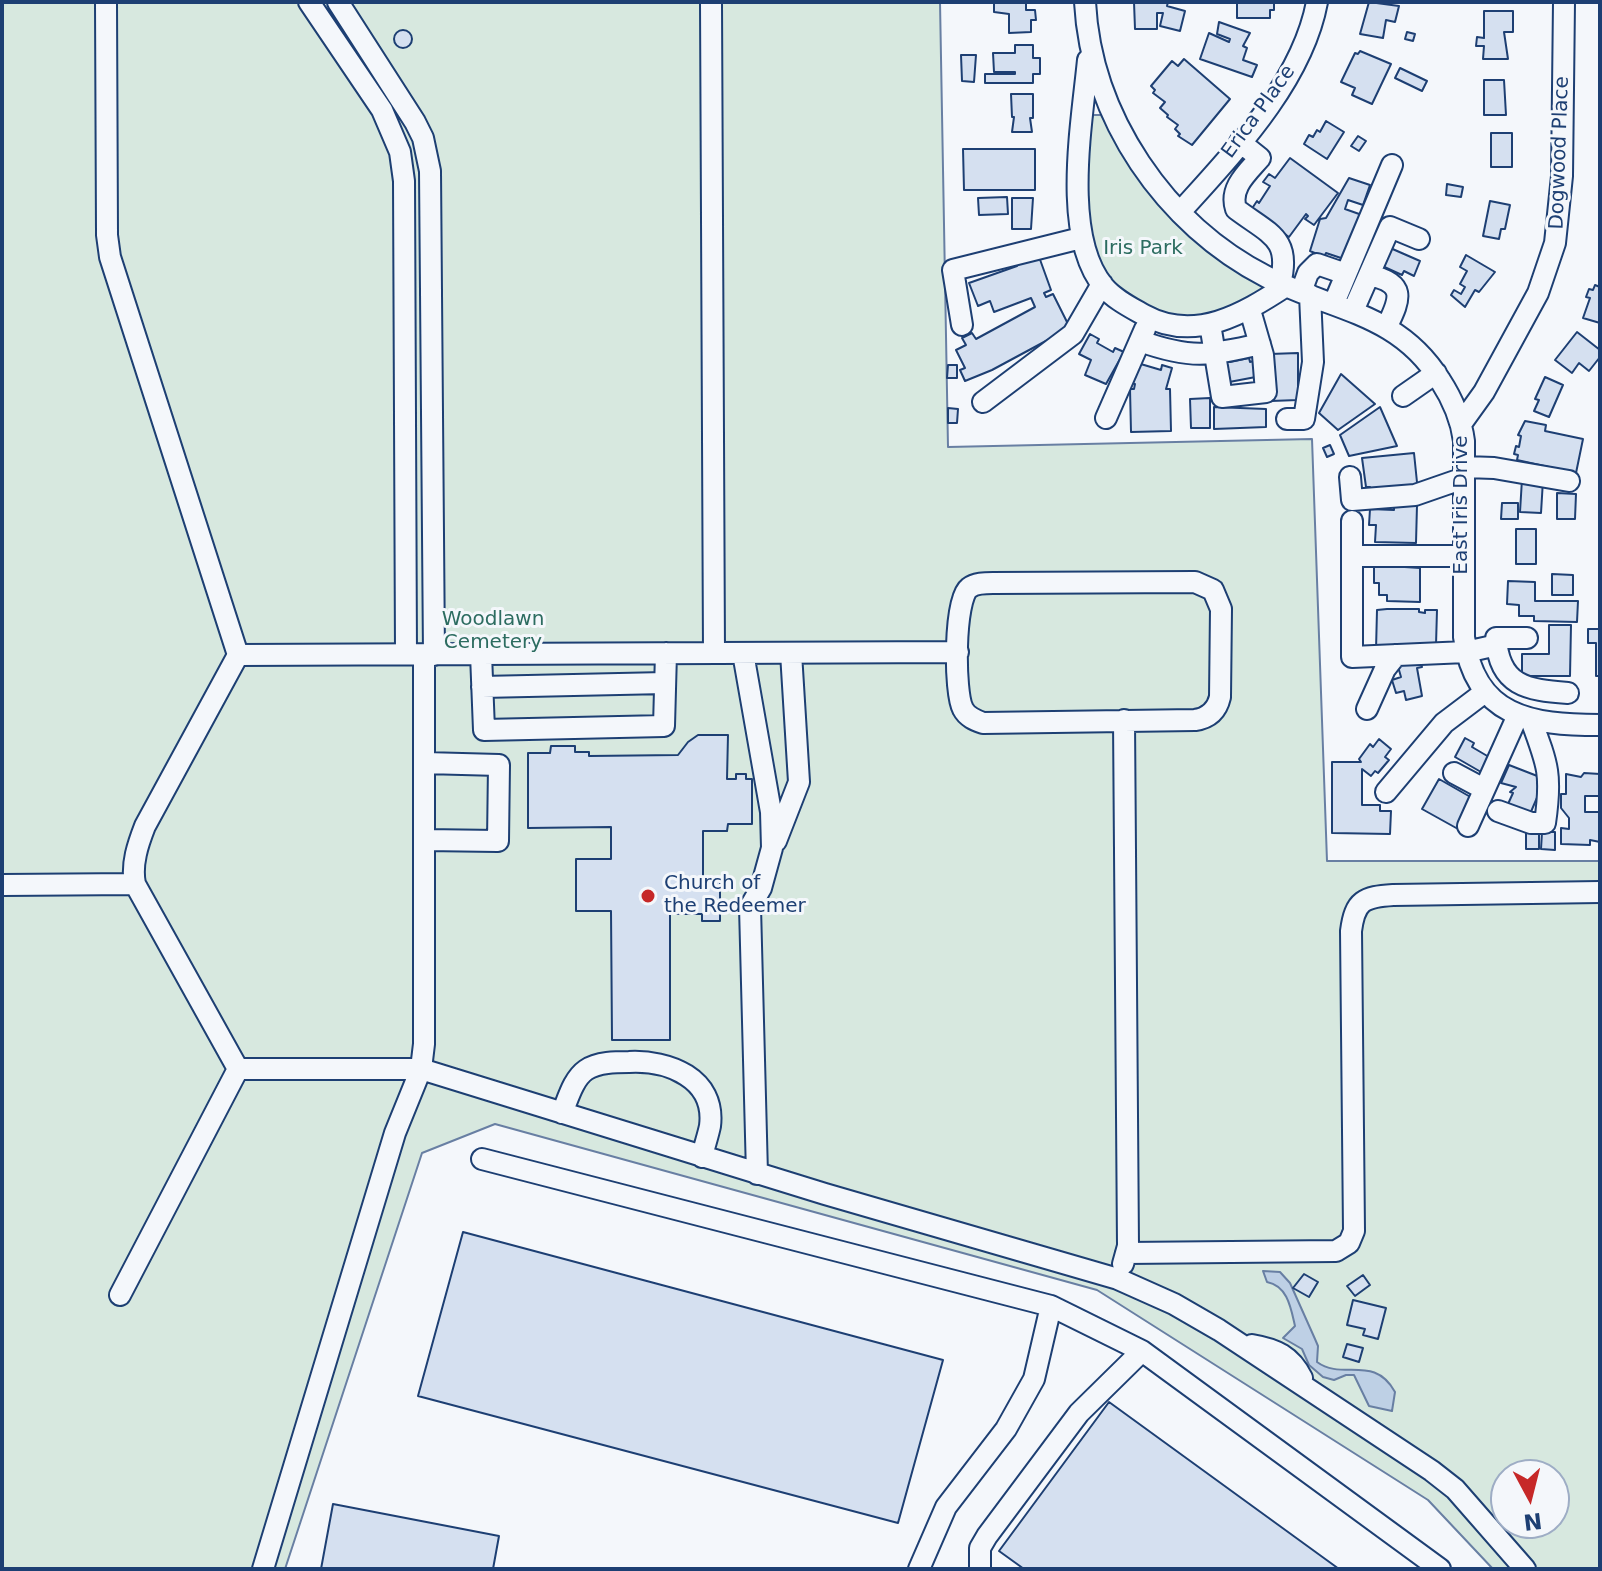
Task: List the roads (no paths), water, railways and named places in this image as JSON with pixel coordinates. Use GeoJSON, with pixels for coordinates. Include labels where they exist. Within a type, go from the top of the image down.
{"type":"FeatureCollection","features":[{"type":"Feature","properties":{"kind":"street"},"geometry":{"type":"LineString","coordinates":[[106,2],[107,235],[110,257],[238,655],[145,826],[135,858],[135,884],[238,1069]]}},
{"type":"Feature","properties":{"kind":"street"},"geometry":{"type":"LineString","coordinates":[[263,1569],[395,1133],[421,1069],[424,1044],[425,763],[404,181],[400,152],[382,110],[309,2]]}},
{"type":"Feature","properties":{"kind":"street"},"geometry":{"type":"LineString","coordinates":[[338,2],[415,122],[423,138],[430,171],[421,655]]}},
{"type":"Feature","properties":{"kind":"street"},"geometry":{"type":"LineString","coordinates":[[711,2],[714,653]]}},
{"type":"Feature","properties":{"kind":"street","name":"East Iris Drive"},"geometry":{"type":"LineString","coordinates":[[1085,2],[1089,44],[1078,191],[1081,238],[1090,265],[1102,284],[1116,297],[1150,318],[1176,325],[1210,324],[1250,310],[1294,289]]}},
{"type":"Feature","properties":{"kind":"street","name":"Erica Place"},"geometry":{"type":"LineString","coordinates":[[1181,211],[1267,108],[1307,41],[1317,2]]}},
{"type":"Feature","properties":{"kind":"street","name":"Dogwood Place"},"geometry":{"type":"LineString","coordinates":[[1461,424],[1484,392],[1538,293],[1555,243],[1562,176],[1564,2]]}},
{"type":"Feature","properties":{"kind":"street","name":"East Iris Drive"},"geometry":{"type":"LineString","coordinates":[[1089,44],[1105,102],[1118,126],[1145,170],[1181,211],[1220,247],[1250,268],[1387,326],[1410,343],[1436,373],[1451,398],[1461,424],[1464,473],[1463,624],[1466,652],[1473,674],[1498,704],[1524,718],[1552,724],[1600,725]]}},
{"type":"Feature","properties":{"kind":"street"},"geometry":{"type":"LineString","coordinates":[[1240,142],[1260,158],[1240,182],[1234,196],[1236,209],[1279,242],[1294,289],[1312,380],[1304,419],[1287,419]]}},
{"type":"Feature","properties":{"kind":"street"},"geometry":{"type":"LineString","coordinates":[[1343,307],[1346,274],[1392,165]]}},
{"type":"Feature","properties":{"kind":"street"},"geometry":{"type":"LineString","coordinates":[[1220,166],[1240,182]]}},
{"type":"Feature","properties":{"kind":"street"},"geometry":{"type":"LineString","coordinates":[[1343,307],[1369,275],[1390,227],[1419,239]]}},
{"type":"Feature","properties":{"kind":"street"},"geometry":{"type":"LineString","coordinates":[[962,325],[953,270],[1081,238]]}},
{"type":"Feature","properties":{"kind":"street"},"geometry":{"type":"LineString","coordinates":[[1294,289],[1317,264],[1346,274]]}},
{"type":"Feature","properties":{"kind":"street"},"geometry":{"type":"LineString","coordinates":[[1369,275],[1389,281],[1397,292],[1397,305],[1387,326]]}},
{"type":"Feature","properties":{"kind":"street"},"geometry":{"type":"LineString","coordinates":[[983,402],[1073,334],[1102,284]]}},
{"type":"Feature","properties":{"kind":"street"},"geometry":{"type":"LineString","coordinates":[[1210,324],[1222,397],[1266,392],[1263,355],[1250,310]]}},
{"type":"Feature","properties":{"kind":"street"},"geometry":{"type":"LineString","coordinates":[[1106,418],[1150,318]]}},
{"type":"Feature","properties":{"kind":"street"},"geometry":{"type":"LineString","coordinates":[[1140,341],[1178,354],[1215,355],[1260,344]]}},
{"type":"Feature","properties":{"kind":"street"},"geometry":{"type":"LineString","coordinates":[[1403,396],[1436,373]]}},
{"type":"Feature","properties":{"kind":"street"},"geometry":{"type":"LineString","coordinates":[[1350,477],[1352,500],[1415,495],[1464,473],[1494,468],[1569,481]]}},
{"type":"Feature","properties":{"kind":"street"},"geometry":{"type":"LineString","coordinates":[[1352,521],[1352,657],[1466,652],[1497,645]]}},
{"type":"Feature","properties":{"kind":"street"},"geometry":{"type":"LineString","coordinates":[[1352,556],[1463,556]]}},
{"type":"Feature","properties":{"kind":"street"},"geometry":{"type":"LineString","coordinates":[[1195,582],[1207,585],[1216,594],[1221,609],[1220,697],[1216,708],[1208,716],[1195,720],[978,721],[966,714],[960,701],[958,652],[960,605],[965,592],[973,585],[1195,582]]}},
{"type":"Feature","properties":{"kind":"street"},"geometry":{"type":"LineString","coordinates":[[1527,638],[1496,638],[1500,661],[1511,678],[1536,691],[1562,692],[1552,724]]}},
{"type":"Feature","properties":{"kind":"street"},"geometry":{"type":"LineString","coordinates":[[238,655],[958,652]]}},
{"type":"Feature","properties":{"kind":"street"},"geometry":{"type":"LineString","coordinates":[[481,654],[484,730],[664,726],[666,653]]}},
{"type":"Feature","properties":{"kind":"street"},"geometry":{"type":"LineString","coordinates":[[743,653],[771,812],[772,848]]}},
{"type":"Feature","properties":{"kind":"street"},"geometry":{"type":"LineString","coordinates":[[757,1174],[750,907],[761,888],[772,848],[799,782],[791,653]]}},
{"type":"Feature","properties":{"kind":"street"},"geometry":{"type":"LineString","coordinates":[[1367,709],[1385,669],[1396,655]]}},
{"type":"Feature","properties":{"kind":"street"},"geometry":{"type":"LineString","coordinates":[[482,687],[665,683]]}},
{"type":"Feature","properties":{"kind":"street"},"geometry":{"type":"LineString","coordinates":[[1386,792],[1444,723],[1485,692]]}},
{"type":"Feature","properties":{"kind":"street"},"geometry":{"type":"LineString","coordinates":[[1468,826],[1484,789],[1524,718]]}},
{"type":"Feature","properties":{"kind":"street"},"geometry":{"type":"LineString","coordinates":[[1498,811],[1531,823],[1545,823],[1550,786],[1548,770],[1524,718]]}},
{"type":"Feature","properties":{"kind":"street"},"geometry":{"type":"LineString","coordinates":[[1118,1279],[1126,1253],[1124,720]]}},
{"type":"Feature","properties":{"kind":"street"},"geometry":{"type":"LineString","coordinates":[[425,763],[499,765],[498,841],[425,840]]}},
{"type":"Feature","properties":{"kind":"street"},"geometry":{"type":"LineString","coordinates":[[1454,773],[1484,789]]}},
{"type":"Feature","properties":{"kind":"street"},"geometry":{"type":"LineString","coordinates":[[2,885],[135,884]]}},
{"type":"Feature","properties":{"kind":"street"},"geometry":{"type":"LineString","coordinates":[[1126,1253],[1304,1253],[1336,1251],[1349,1243],[1354,1231],[1351,931],[1355,909],[1360,903],[1375,896],[1393,895],[1600,892]]}},
{"type":"Feature","properties":{"kind":"street"},"geometry":{"type":"LineString","coordinates":[[562,1113],[575,1081],[586,1070],[613,1062],[664,1063],[695,1080],[704,1095],[710,1124],[702,1157]]}},
{"type":"Feature","properties":{"kind":"street"},"geometry":{"type":"LineString","coordinates":[[238,1069],[421,1069],[757,1174],[1118,1279],[1174,1304],[1240,1343],[1446,1481],[1525,1569]]}},
{"type":"Feature","properties":{"kind":"street"},"geometry":{"type":"LineString","coordinates":[[120,1295],[238,1069]]}},
{"type":"Feature","properties":{"kind":"street"},"geometry":{"type":"LineString","coordinates":[[482,1159],[1051,1306],[1142,1351],[1440,1569]]}},
{"type":"Feature","properties":{"kind":"street"},"geometry":{"type":"LineString","coordinates":[[919,1569],[946,1507],[1006,1429],[1034,1379],[1051,1306]]}},
{"type":"Feature","properties":{"kind":"street"},"geometry":{"type":"LineString","coordinates":[[980,1569],[980,1548],[996,1524],[1079,1413],[1142,1351]]}},
{"type":"Feature","properties":{"kind":"water"},"geometry":{"type":"Polygon","coordinates":[[[1263,1271],[1280,1272],[1290,1283],[1318,1346],[1317,1362],[1337,1369],[1378,1374],[1395,1392],[1392,1411],[1369,1406],[1354,1375],[1334,1380],[1323,1377],[1309,1365],[1302,1349],[1283,1338],[1295,1326],[1290,1306],[1280,1288],[1267,1282],[1263,1271]]]}},
{"type":"Feature","properties":{"kind":"place","name":"Church of the Redeemer"},"geometry":{"type":"Point","coordinates":[648,896]}},
{"type":"Feature","properties":{"kind":"park label","name":"Iris Park"},"geometry":{"type":"Point","coordinates":[1143,249]}},
{"type":"Feature","properties":{"kind":"park label","name":"Woodlawn Cemetery"},"geometry":{"type":"Point","coordinates":[493,632]}}]}
